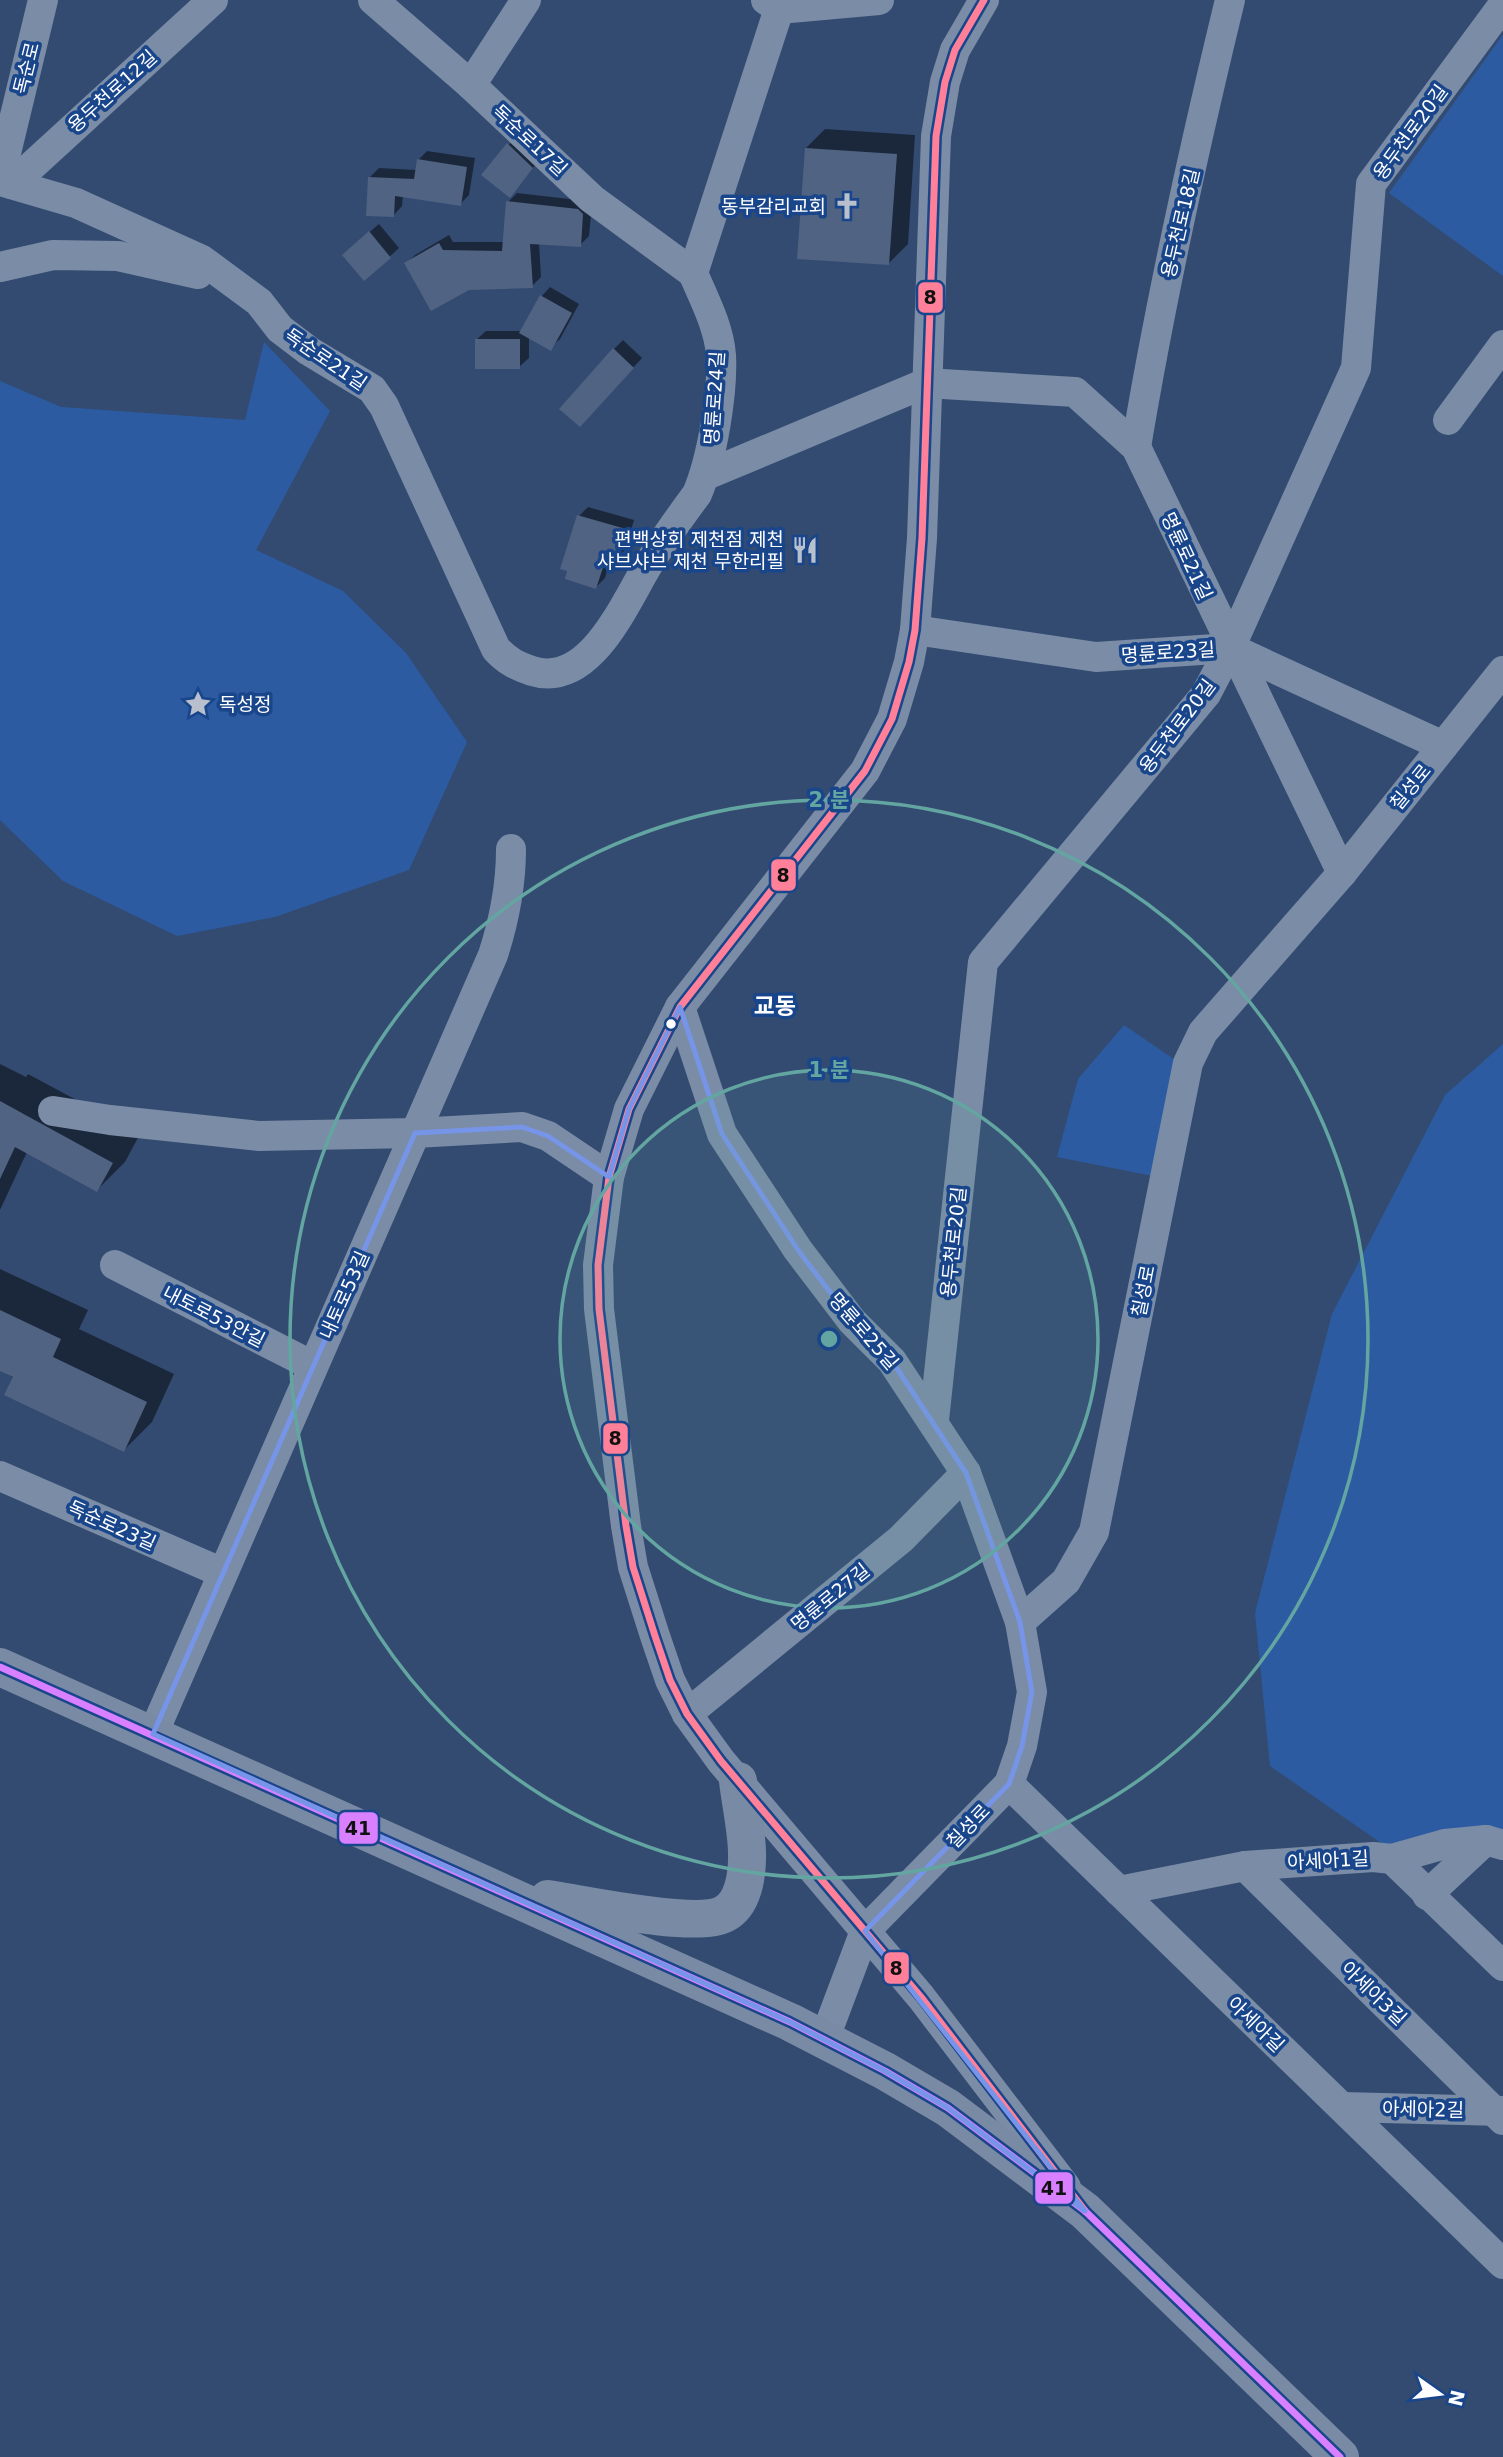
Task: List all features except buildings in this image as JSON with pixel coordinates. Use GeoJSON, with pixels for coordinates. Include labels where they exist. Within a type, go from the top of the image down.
{"type":"FeatureCollection","features":[{"type":"Feature","properties":{"kind":"main road"},"geometry":{"type":"LineString","coordinates":[[0,1667],[503,1892],[824,2040],[948,2108],[1085,2211],[1340,2457]]}},
{"type":"Feature","properties":{"kind":"main road"},"geometry":{"type":"LineString","coordinates":[[503,1892],[687,1919],[724,1914],[735,1905],[743,1890],[747,1859],[738,1781]]}},
{"type":"Feature","properties":{"kind":"street","name":"독순로"},"geometry":{"type":"LineString","coordinates":[[4,181],[43,0]]}},
{"type":"Feature","properties":{"kind":"street","name":"용두천로12길"},"geometry":{"type":"LineString","coordinates":[[4,181],[213,0]]}},
{"type":"Feature","properties":{"kind":"street","name":"독순로17길"},"geometry":{"type":"LineString","coordinates":[[373,0],[471,85],[592,199],[693,273]]}},
{"type":"Feature","properties":{"kind":"street"},"geometry":{"type":"LineString","coordinates":[[471,85],[526,0]]}},
{"type":"Feature","properties":{"kind":"street"},"geometry":{"type":"LineString","coordinates":[[693,273],[772,5],[879,0]]}},
{"type":"Feature","properties":{"kind":"street"},"geometry":{"type":"LineString","coordinates":[[984,0],[955,50],[945,82],[936,135],[922,538],[915,630],[892,719],[865,771],[680,1007],[629,1109],[608,1177],[598,1265],[599,1309],[625,1526],[633,1567],[670,1680],[687,1714],[738,1781],[920,1997],[1085,2211]]}},
{"type":"Feature","properties":{"kind":"street","name":"용두천로18길"},"geometry":{"type":"LineString","coordinates":[[1136,447],[1158,314],[1174,260],[1230,0]]}},
{"type":"Feature","properties":{"kind":"street","name":"용두천로20길"},"geometry":{"type":"LineString","coordinates":[[933,1420],[983,962],[1206,694],[1230,648],[1356,368],[1371,184],[1503,2]]}},
{"type":"Feature","properties":{"kind":"street","name":"독순로21길"},"geometry":{"type":"LineString","coordinates":[[4,181],[76,204],[202,260],[259,302],[290,336],[372,389],[384,406],[496,649],[506,660],[520,667],[538,673],[565,673]]}},
{"type":"Feature","properties":{"kind":"street"},"geometry":{"type":"LineString","coordinates":[[0,267],[53,255],[118,256],[164,264],[192,274],[223,273]]}},
{"type":"Feature","properties":{"kind":"street","name":"명륜로24길"},"geometry":{"type":"LineString","coordinates":[[565,673],[597,647],[656,551],[696,494],[704,476],[715,423],[721,355],[711,315],[693,273]]}},
{"type":"Feature","properties":{"kind":"street"},"geometry":{"type":"LineString","coordinates":[[1448,420],[1503,345]]}},
{"type":"Feature","properties":{"kind":"street"},"geometry":{"type":"LineString","coordinates":[[704,476],[926,383]]}},
{"type":"Feature","properties":{"kind":"street","name":"명륜로21길"},"geometry":{"type":"LineString","coordinates":[[926,383],[1075,392],[1136,447],[1230,648],[1342,873]]}},
{"type":"Feature","properties":{"kind":"street","name":"명륜로23길"},"geometry":{"type":"LineString","coordinates":[[915,630],[1096,657],[1230,648],[1443,746]]}},
{"type":"Feature","properties":{"kind":"street","name":"칠성로"},"geometry":{"type":"LineString","coordinates":[[864,1931],[1009,1784],[1022,1746],[1032,1692],[1020,1622],[1066,1581],[1094,1532],[1188,1063],[1203,1032],[1220,1009],[1342,873],[1503,671]]}},
{"type":"Feature","properties":{"kind":"street","name":"내토로53길"},"geometry":{"type":"LineString","coordinates":[[153,1734],[493,955],[502,926],[511,872],[511,849]]}},
{"type":"Feature","properties":{"kind":"street","name":"명륜로25길"},"geometry":{"type":"LineString","coordinates":[[680,1007],[722,1134],[798,1250],[852,1321],[892,1361],[967,1473],[1020,1622]]}},
{"type":"Feature","properties":{"kind":"street"},"geometry":{"type":"LineString","coordinates":[[53,1111],[110,1121],[247,1135],[415,1133],[522,1127],[548,1136],[608,1177]]}},
{"type":"Feature","properties":{"kind":"street","name":"내토로53안길"},"geometry":{"type":"LineString","coordinates":[[115,1265],[313,1366]]}},
{"type":"Feature","properties":{"kind":"street","name":"명륜로27길"},"geometry":{"type":"LineString","coordinates":[[687,1714],[901,1539],[967,1473]]}},
{"type":"Feature","properties":{"kind":"street","name":"독순로23길"},"geometry":{"type":"LineString","coordinates":[[0,1476],[223,1573]]}},
{"type":"Feature","properties":{"kind":"street","name":"아세아길"},"geometry":{"type":"LineString","coordinates":[[1009,1784],[1503,2264]]}},
{"type":"Feature","properties":{"kind":"street"},"geometry":{"type":"LineString","coordinates":[[1392,1859],[1445,1844],[1494,1842]]}},
{"type":"Feature","properties":{"kind":"street"},"geometry":{"type":"LineString","coordinates":[[1427,1895],[1494,1842]]}},
{"type":"Feature","properties":{"kind":"street","name":"아세아1길"},"geometry":{"type":"LineString","coordinates":[[1119,1891],[1245,1866],[1373,1857],[1392,1859],[1503,1966]]}},
{"type":"Feature","properties":{"kind":"street","name":"아세아3길"},"geometry":{"type":"LineString","coordinates":[[1245,1866],[1500,2114]]}},
{"type":"Feature","properties":{"kind":"street"},"geometry":{"type":"LineString","coordinates":[[824,2040],[864,1931]]}},
{"type":"Feature","properties":{"kind":"street","name":"아세아2길"},"geometry":{"type":"LineString","coordinates":[[1342,2106],[1500,2114]]}},
{"type":"Feature","properties":{"kind":"highlighted area"},"geometry":{"type":"Polygon","coordinates":[[[680,1007],[722,1134],[798,1250],[852,1321],[892,1361],[966,1473],[1020,1622],[1032,1692],[1022,1746],[1009,1784],[865,1931],[1085,2211],[948,2108],[885,2071],[790,2022],[153,1734],[415,1133],[522,1127],[548,1136],[609,1177],[629,1109],[680,1007]]]}},
{"type":"Feature","properties":{"kind":"shaded area"},"geometry":{"type":"Polygon","coordinates":[[[1503,36],[1503,276],[1389,193],[1503,36]]]}},
{"type":"Feature","properties":{"kind":"shaded area"},"geometry":{"type":"Polygon","coordinates":[[[264,342],[330,411],[256,550],[343,591],[406,653],[467,742],[409,870],[275,917],[177,936],[63,881],[0,820],[0,381],[61,407],[245,420],[264,342]]]}},
{"type":"Feature","properties":{"kind":"shaded area"},"geometry":{"type":"Polygon","coordinates":[[[1124,1025],[1178,1062],[1158,1177],[1057,1157],[1078,1079],[1124,1025]]]}},
{"type":"Feature","properties":{"kind":"shaded area"},"geometry":{"type":"Polygon","coordinates":[[[1503,1044],[1503,1829],[1483,1831],[1394,1852],[1270,1766],[1255,1613],[1332,1314],[1445,1095],[1503,1044]]]}},
{"type":"Feature","properties":{"kind":"transit line","name":"8"},"geometry":{"type":"LineString","coordinates":[[984,0],[955,50],[945,82],[936,136],[922,538],[915,630],[909,662],[892,719],[865,771],[680,1007],[629,1109],[609,1177],[598,1265],[599,1309],[633,1567],[670,1680],[687,1714],[721,1761],[921,1997],[1085,2211]]}},
{"type":"Feature","properties":{"kind":"transit line","name":"41"},"geometry":{"type":"LineString","coordinates":[[0,1667],[790,2022],[885,2071],[948,2108],[1085,2211],[1340,2457]]}},
{"type":"Feature","properties":{"kind":"place","name":"동부감리교회"},"geometry":{"type":"Point","coordinates":[847,206]}},
{"type":"Feature","properties":{"kind":"place","name":"편백상회 제천점 제천 샤브샤브 제천 무한리필"},"geometry":{"type":"Point","coordinates":[805,550]}},
{"type":"Feature","properties":{"kind":"place","name":"독성정"},"geometry":{"type":"Point","coordinates":[198,704]}},
{"type":"Feature","properties":{"kind":"district","name":"교동"},"geometry":{"type":"Point","coordinates":[775,1006]}}]}
